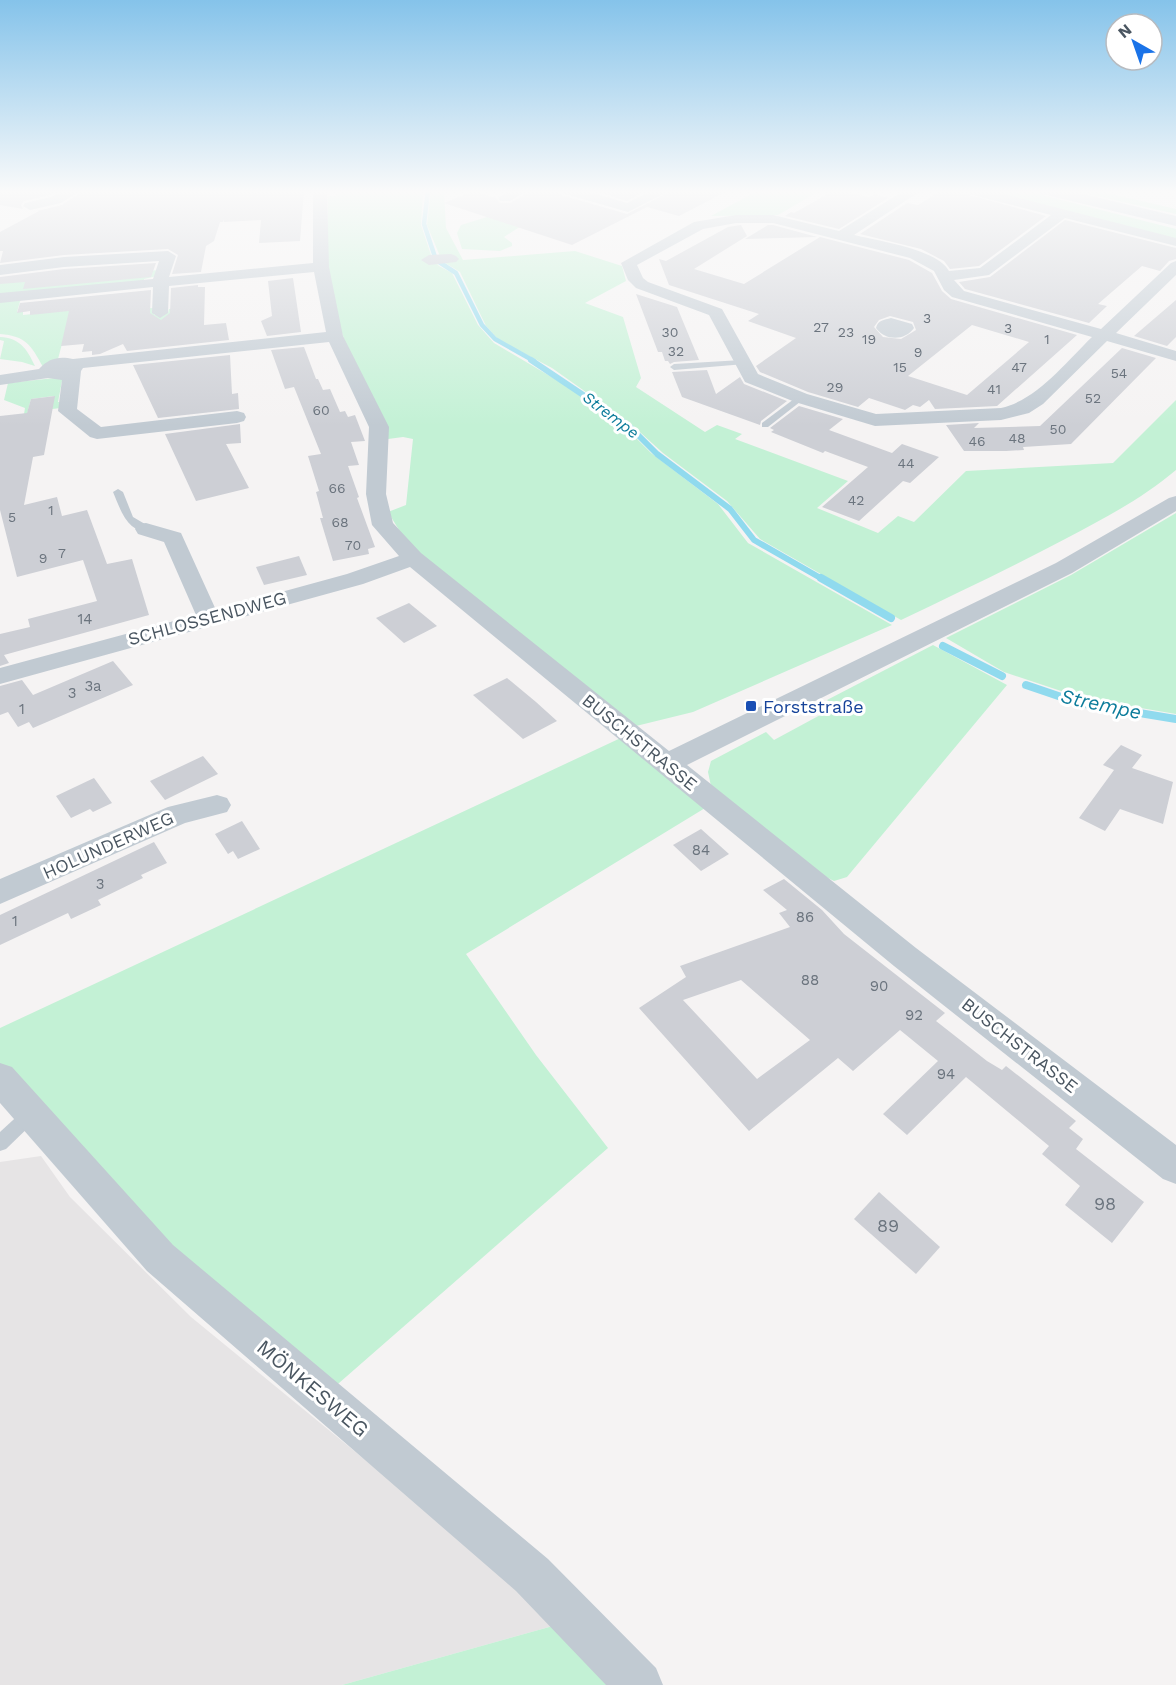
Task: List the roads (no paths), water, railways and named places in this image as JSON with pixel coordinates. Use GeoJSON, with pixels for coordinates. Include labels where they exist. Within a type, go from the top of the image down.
{"type":"FeatureCollection","features":[{"type":"Feature","properties":{"kind":"street"},"geometry":{"type":"LineString","coordinates":[[160,313],[161,283],[164,269]]}},
{"type":"Feature","properties":{"kind":"street"},"geometry":{"type":"LineString","coordinates":[[0,298],[305,269]]}},
{"type":"Feature","properties":{"kind":"street","name":"BUSCHSTRASSE"},"geometry":{"type":"LineString","coordinates":[[321,269],[335,336],[379,428],[376,494],[383,525],[412,558],[905,957],[1176,1167]]}},
{"type":"Feature","properties":{"kind":"street"},"geometry":{"type":"LineString","coordinates":[[631,269],[636,280],[642,285],[716,312],[747,374],[758,382],[801,398],[875,420],[1001,414],[1022,409],[1036,400],[1173,269]]}},
{"type":"Feature","properties":{"kind":"street"},"geometry":{"type":"LineString","coordinates":[[940,269],[950,287],[958,294],[1176,356]]}},
{"type":"Feature","properties":{"kind":"street"},"geometry":{"type":"LineString","coordinates":[[945,276],[984,273],[990,269]]}},
{"type":"Feature","properties":{"kind":"street"},"geometry":{"type":"LineString","coordinates":[[0,380],[48,373],[46,369],[53,364],[64,362],[73,368],[335,336]]}},
{"type":"Feature","properties":{"kind":"street"},"geometry":{"type":"LineString","coordinates":[[73,368],[68,411],[97,433],[237,417]]}},
{"type":"Feature","properties":{"kind":"street"},"geometry":{"type":"LineString","coordinates":[[668,763],[1064,568],[1176,502]]}},
{"type":"Feature","properties":{"kind":"street"},"geometry":{"type":"LineString","coordinates":[[146,529],[173,538],[208,618]]}},
{"type":"Feature","properties":{"kind":"street","name":"SCHLOSSENDWEG"},"geometry":{"type":"LineString","coordinates":[[0,676],[355,579],[412,558]]}},
{"type":"Feature","properties":{"kind":"street","name":"HOLUNDERWEG"},"geometry":{"type":"LineString","coordinates":[[0,892],[178,814],[217,805]]}},
{"type":"Feature","properties":{"kind":"street","name":"MÖNKESWEG"},"geometry":{"type":"LineString","coordinates":[[0,1078],[160,1258],[532,1575],[639,1685]]}},
{"type":"Feature","properties":{"kind":"lane"},"geometry":{"type":"LineString","coordinates":[[674,367],[742,362]]}},
{"type":"Feature","properties":{"kind":"lane"},"geometry":{"type":"LineString","coordinates":[[765,425],[801,398]]}},
{"type":"Feature","properties":{"kind":"lane"},"geometry":{"type":"LineString","coordinates":[[118,492],[129,519],[146,529]]}},
{"type":"Feature","properties":{"kind":"lane"},"geometry":{"type":"LineString","coordinates":[[0,1143],[32,1114]]}},
{"type":"Feature","properties":{"kind":"waterway","name":"Strempe"},"geometry":{"type":"LineString","coordinates":[[449,269],[456,273],[482,325],[495,339],[534,361]]}},
{"type":"Feature","properties":{"kind":"waterway","name":"Strempe"},"geometry":{"type":"LineString","coordinates":[[531,360],[628,425],[657,454],[730,509],[754,540],[824,580]]}},
{"type":"Feature","properties":{"kind":"waterway","name":"Strempe"},"geometry":{"type":"LineString","coordinates":[[821,578],[891,618]]}},
{"type":"Feature","properties":{"kind":"waterway","name":"Strempe"},"geometry":{"type":"LineString","coordinates":[[943,646],[1002,676]]}},
{"type":"Feature","properties":{"kind":"waterway","name":"Strempe"},"geometry":{"type":"LineString","coordinates":[[1026,685],[1079,703],[1176,719]]}},
{"type":"Feature","properties":{"kind":"place","name":"Forststraße"},"geometry":{"type":"Point","coordinates":[751,706]}}]}
